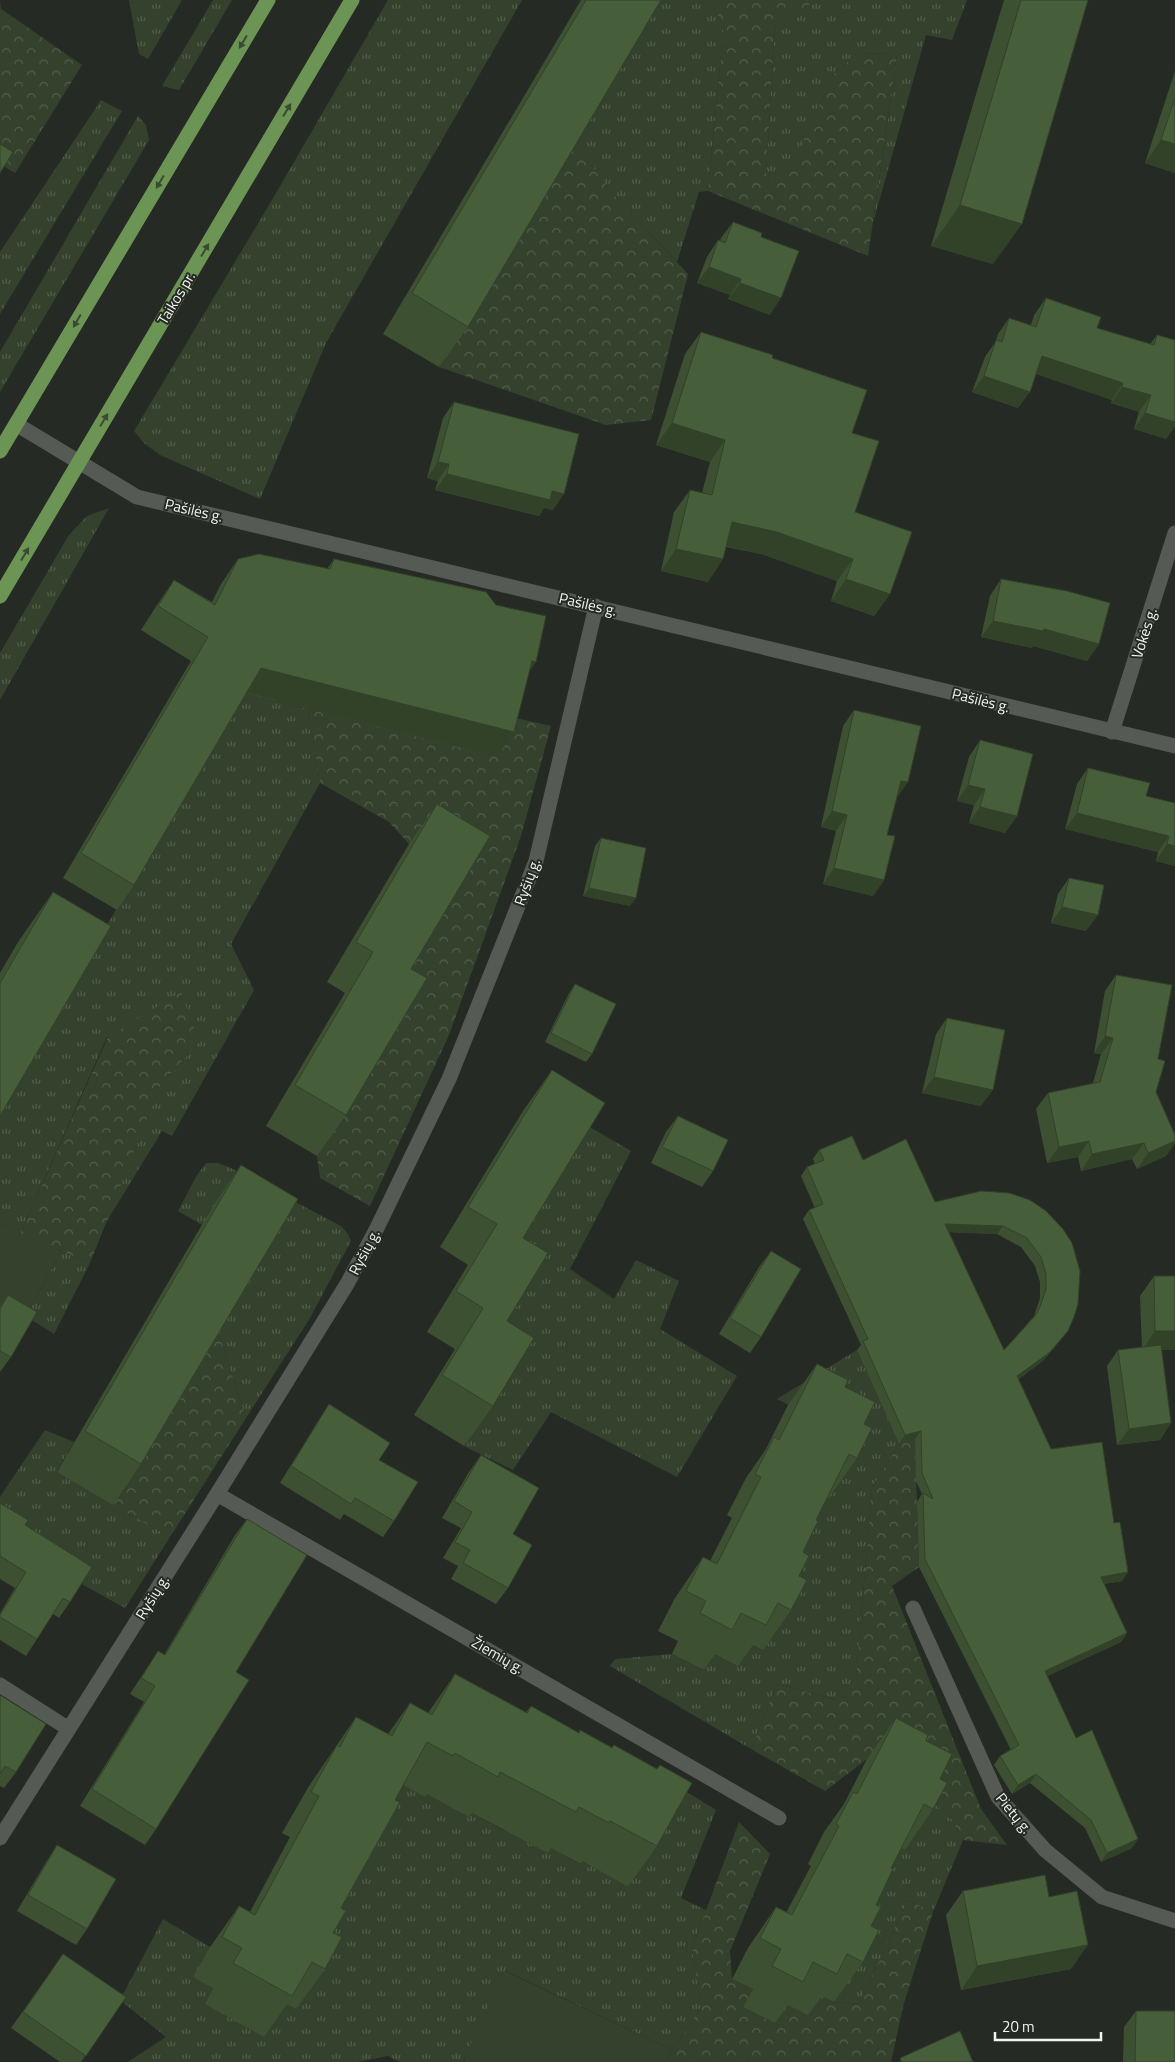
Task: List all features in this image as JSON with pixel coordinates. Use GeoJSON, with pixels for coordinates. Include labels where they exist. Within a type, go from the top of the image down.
{"type":"FeatureCollection","features":[{"type":"Feature","properties":{"kind":"main road"},"geometry":{"type":"LineString","coordinates":[[0,451],[268,0]]}},
{"type":"Feature","properties":{"kind":"main road","name":"Taikos pr."},"geometry":{"type":"LineString","coordinates":[[0,596],[352,0]]}},
{"type":"Feature","properties":{"kind":"street","name":"Pašilės g."},"geometry":{"type":"LineString","coordinates":[[16,424],[137,497],[1175,746]]}},
{"type":"Feature","properties":{"kind":"street","name":"Vokės g."},"geometry":{"type":"LineString","coordinates":[[1112,732],[1175,533]]}},
{"type":"Feature","properties":{"kind":"street","name":"Ryšių g."},"geometry":{"type":"LineString","coordinates":[[0,1838],[347,1284],[377,1228],[456,1064],[536,861],[596,606]]}},
{"type":"Feature","properties":{"kind":"street","name":"Žiemių g."},"geometry":{"type":"LineString","coordinates":[[217,1494],[779,1818]]}},
{"type":"Feature","properties":{"kind":"street","name":"Pietų g."},"geometry":{"type":"LineString","coordinates":[[913,1608],[998,1797],[1045,1850],[1102,1898],[1175,1921]]}},
{"type":"Feature","properties":{"kind":"street"},"geometry":{"type":"LineString","coordinates":[[0,1685],[69,1729]]}},
{"type":"Feature","properties":{"kind":"green space"},"geometry":{"type":"Polygon","coordinates":[[[129,0],[182,0],[148,59],[139,54],[129,0]]]}},
{"type":"Feature","properties":{"kind":"green space"},"geometry":{"type":"Polygon","coordinates":[[[213,0],[232,0],[179,90],[162,86],[213,0]]]}},
{"type":"Feature","properties":{"kind":"green space"},"geometry":{"type":"Polygon","coordinates":[[[388,0],[522,0],[326,343],[260,499],[160,455],[144,443],[134,431],[272,200],[388,0]]]}},
{"type":"Feature","properties":{"kind":"green space"},"geometry":{"type":"Polygon","coordinates":[[[657,0],[709,0],[724,24],[708,191],[699,192],[677,262],[613,194],[573,141],[657,0]]]}},
{"type":"Feature","properties":{"kind":"green space"},"geometry":{"type":"Polygon","coordinates":[[[709,0],[820,0],[775,22],[766,175],[787,178],[833,75],[857,53],[897,54],[868,256],[708,191],[724,25],[709,0]]]}},
{"type":"Feature","properties":{"kind":"green space"},"geometry":{"type":"Polygon","coordinates":[[[820,0],[967,0],[952,40],[926,35],[873,223],[897,54],[857,53],[833,75],[787,179],[766,175],[775,22],[820,0]]]}},
{"type":"Feature","properties":{"kind":"green space"},"geometry":{"type":"Polygon","coordinates":[[[0,2],[1,9],[82,65],[15,173],[0,164],[0,2]]]}},
{"type":"Feature","properties":{"kind":"green space"},"geometry":{"type":"Polygon","coordinates":[[[101,100],[122,111],[0,314],[0,252],[101,100]]]}},
{"type":"Feature","properties":{"kind":"green space"},"geometry":{"type":"Polygon","coordinates":[[[138,116],[146,125],[149,140],[0,392],[0,352],[138,116]]]}},
{"type":"Feature","properties":{"kind":"green space"},"geometry":{"type":"Polygon","coordinates":[[[573,141],[613,194],[688,274],[651,420],[606,425],[439,367],[573,141]]]}},
{"type":"Feature","properties":{"kind":"green space"},"geometry":{"type":"Polygon","coordinates":[[[109,508],[0,700],[0,653],[69,535],[87,516],[109,508]]]}},
{"type":"Feature","properties":{"kind":"green space"},"geometry":{"type":"Polygon","coordinates":[[[272,679],[276,701],[308,709],[320,783],[231,944],[254,990],[172,1136],[162,1131],[104,1226],[160,1086],[199,1042],[107,1037],[20,1234],[0,1224],[0,1106],[244,693],[272,679]]]}},
{"type":"Feature","properties":{"kind":"green space"},"geometry":{"type":"Polygon","coordinates":[[[308,709],[496,756],[507,716],[551,726],[521,836],[449,1035],[370,1206],[320,1178],[317,1156],[398,1019],[383,1010],[462,876],[409,844],[389,822],[320,783],[308,709]]]}},
{"type":"Feature","properties":{"kind":"green space"},"geometry":{"type":"Polygon","coordinates":[[[181,992],[199,1042],[160,1086],[90,1263],[20,1234],[108,1037],[181,992]]]}},
{"type":"Feature","properties":{"kind":"green space"},"geometry":{"type":"Polygon","coordinates":[[[535,1095],[631,1151],[570,1269],[614,1299],[636,1260],[679,1281],[660,1329],[737,1376],[677,1477],[551,1412],[513,1470],[464,1446],[506,1379],[494,1278],[535,1095]]]}},
{"type":"Feature","properties":{"kind":"green space"},"geometry":{"type":"Polygon","coordinates":[[[206,1163],[218,1163],[229,1167],[341,1226],[351,1241],[310,1318],[246,1418],[217,1328],[213,1206],[202,1225],[178,1211],[197,1175],[206,1163]]]}},
{"type":"Feature","properties":{"kind":"green space"},"geometry":{"type":"Polygon","coordinates":[[[0,1224],[61,1251],[21,1326],[0,1313],[0,1224]]]}},
{"type":"Feature","properties":{"kind":"green space"},"geometry":{"type":"Polygon","coordinates":[[[61,1251],[90,1263],[54,1334],[32,1320],[21,1326],[61,1251]]]}},
{"type":"Feature","properties":{"kind":"green space"},"geometry":{"type":"Polygon","coordinates":[[[217,1328],[246,1418],[170,1537],[113,1505],[217,1328]]]}},
{"type":"Feature","properties":{"kind":"green space"},"geometry":{"type":"Polygon","coordinates":[[[857,1350],[899,1444],[872,1488],[856,1677],[838,1700],[777,1684],[751,1749],[610,1666],[615,1659],[672,1654],[704,1670],[712,1653],[749,1643],[763,1650],[821,1495],[829,1498],[819,1420],[777,1399],[857,1350]]]}},
{"type":"Feature","properties":{"kind":"green space"},"geometry":{"type":"Polygon","coordinates":[[[45,1430],[74,1442],[57,1471],[170,1537],[125,1608],[80,1583],[0,1526],[0,1497],[45,1430]]]}},
{"type":"Feature","properties":{"kind":"green space"},"geometry":{"type":"Polygon","coordinates":[[[915,1439],[919,1567],[892,1586],[981,1809],[1007,1845],[963,1840],[951,1818],[924,1795],[867,1759],[825,1791],[751,1749],[777,1684],[837,1700],[856,1677],[872,1488],[899,1444],[915,1439]]]}},
{"type":"Feature","properties":{"kind":"green space"},"geometry":{"type":"Polygon","coordinates":[[[391,1778],[472,1813],[503,1830],[505,1829],[551,1847],[580,1864],[582,1861],[628,1887],[685,1791],[716,1810],[681,1898],[706,1910],[692,1948],[701,2008],[672,2050],[506,1971],[463,2061],[466,2062],[400,2062],[388,2056],[358,2062],[128,2062],[166,2037],[120,2000],[163,1919],[210,1947],[213,1988],[205,2004],[391,1778]]]}},
{"type":"Feature","properties":{"kind":"green space"},"geometry":{"type":"Polygon","coordinates":[[[924,1795],[951,1818],[963,1840],[933,1912],[908,1900],[859,2004],[834,2002],[850,1971],[843,1967],[924,1795]]]}},
{"type":"Feature","properties":{"kind":"green space"},"geometry":{"type":"Polygon","coordinates":[[[739,1822],[770,1854],[730,1951],[732,1979],[753,1989],[743,2007],[775,2023],[785,2003],[819,1994],[834,2002],[859,2004],[908,1900],[933,1912],[904,2003],[891,2062],[666,2062],[701,2008],[692,1948],[739,1822]]]}},
{"type":"Feature","properties":{"kind":"green space"},"geometry":{"type":"Polygon","coordinates":[[[505,1971],[672,2050],[666,2062],[466,2062],[463,2060],[505,1971]]]}},
{"type":"Feature","properties":{"kind":"building"},"geometry":{"type":"Polygon","coordinates":[[[586,0],[661,0],[468,327],[412,293],[586,0]]]}},
{"type":"Feature","properties":{"kind":"building"},"geometry":{"type":"Polygon","coordinates":[[[1021,0],[1088,0],[1022,224],[960,205],[1021,0]]]}},
{"type":"Feature","properties":{"kind":"building"},"geometry":{"type":"Polygon","coordinates":[[[1175,98],[1175,144],[1161,140],[1175,98]]]}},
{"type":"Feature","properties":{"kind":"building"},"geometry":{"type":"Polygon","coordinates":[[[0,144],[13,152],[0,173],[0,144]]]}},
{"type":"Feature","properties":{"kind":"building"},"geometry":{"type":"Polygon","coordinates":[[[733,222],[762,233],[761,237],[799,251],[781,298],[740,283],[741,279],[709,267],[718,240],[725,243],[733,222]]]}},
{"type":"Feature","properties":{"kind":"building"},"geometry":{"type":"Polygon","coordinates":[[[1046,298],[1101,317],[1097,328],[1154,345],[1157,335],[1175,340],[1175,422],[1145,413],[1151,395],[1122,387],[1123,383],[1042,356],[1030,392],[984,376],[996,340],[1002,342],[1009,318],[1036,327],[1046,298]]]}},
{"type":"Feature","properties":{"kind":"building"},"geometry":{"type":"Polygon","coordinates":[[[701,332],[773,355],[772,358],[867,390],[852,433],[879,441],[855,512],[912,532],[890,594],[846,579],[853,559],[777,532],[732,522],[723,559],[676,549],[690,490],[712,495],[725,440],[672,423],[701,332]]]}},
{"type":"Feature","properties":{"kind":"building"},"geometry":{"type":"Polygon","coordinates":[[[454,402],[579,434],[564,494],[552,491],[550,500],[447,474],[449,464],[438,462],[454,402]]]}},
{"type":"Feature","properties":{"kind":"building"},"geometry":{"type":"Polygon","coordinates":[[[259,554],[330,569],[334,559],[486,592],[496,605],[546,616],[536,662],[532,661],[514,732],[261,668],[134,885],[81,853],[208,637],[158,606],[174,580],[215,605],[238,559],[259,554]]]}},
{"type":"Feature","properties":{"kind":"building"},"geometry":{"type":"Polygon","coordinates":[[[1001,579],[1067,591],[1110,603],[1099,644],[1044,629],[1043,631],[993,621],[1001,579]]]}},
{"type":"Feature","properties":{"kind":"building"},"geometry":{"type":"Polygon","coordinates":[[[854,710],[921,726],[908,782],[901,781],[887,835],[895,836],[884,880],[834,868],[847,815],[832,811],[854,710]]]}},
{"type":"Feature","properties":{"kind":"building"},"geometry":{"type":"Polygon","coordinates":[[[980,740],[1033,754],[1017,816],[980,807],[985,789],[968,785],[980,740]]]}},
{"type":"Feature","properties":{"kind":"building"},"geometry":{"type":"Polygon","coordinates":[[[1088,768],[1150,783],[1146,796],[1175,803],[1175,846],[1167,844],[1169,836],[1077,813],[1088,768]]]}},
{"type":"Feature","properties":{"kind":"building"},"geometry":{"type":"Polygon","coordinates":[[[437,804],[490,836],[411,969],[427,978],[346,1115],[295,1085],[373,952],[356,942],[437,804]]]}},
{"type":"Feature","properties":{"kind":"building"},"geometry":{"type":"Polygon","coordinates":[[[601,838],[646,848],[636,898],[589,888],[601,838]]]}},
{"type":"Feature","properties":{"kind":"building"},"geometry":{"type":"Polygon","coordinates":[[[1069,878],[1104,885],[1098,915],[1062,907],[1069,878]]]}},
{"type":"Feature","properties":{"kind":"building"},"geometry":{"type":"Polygon","coordinates":[[[53,892],[111,926],[0,1116],[0,983],[53,892]]]}},
{"type":"Feature","properties":{"kind":"building"},"geometry":{"type":"Polygon","coordinates":[[[1116,975],[1172,985],[1158,1059],[1165,1061],[1156,1092],[1175,1135],[1175,1141],[1148,1153],[1144,1143],[1092,1154],[1089,1141],[1059,1147],[1048,1093],[1100,1082],[1113,1038],[1105,1036],[1116,975]]]}},
{"type":"Feature","properties":{"kind":"building"},"geometry":{"type":"Polygon","coordinates":[[[575,984],[616,1004],[592,1054],[551,1033],[575,984]]]}},
{"type":"Feature","properties":{"kind":"building"},"geometry":{"type":"Polygon","coordinates":[[[947,1018],[1005,1030],[993,1090],[934,1077],[947,1018]]]}},
{"type":"Feature","properties":{"kind":"building"},"geometry":{"type":"Polygon","coordinates":[[[552,1070],[605,1103],[523,1238],[548,1253],[507,1321],[534,1338],[493,1406],[442,1375],[483,1308],[456,1291],[497,1224],[468,1207],[552,1070]]]}},
{"type":"Feature","properties":{"kind":"building"},"geometry":{"type":"Polygon","coordinates":[[[678,1116],[728,1140],[713,1171],[662,1147],[678,1116]]]}},
{"type":"Feature","properties":{"kind":"building"},"geometry":{"type":"Polygon","coordinates":[[[852,1136],[863,1160],[906,1139],[935,1202],[981,1191],[1009,1193],[1030,1200],[1046,1211],[1063,1229],[1072,1243],[1080,1271],[1078,1304],[1074,1317],[1068,1331],[1049,1353],[1017,1376],[1051,1449],[1102,1442],[1114,1523],[1120,1522],[1128,1572],[1101,1577],[1127,1633],[1045,1671],[1076,1738],[1092,1730],[1138,1839],[1107,1853],[1091,1820],[1036,1774],[1018,1785],[1000,1756],[1019,1745],[925,1559],[923,1493],[933,1499],[922,1473],[921,1431],[905,1435],[863,1341],[868,1339],[809,1210],[823,1204],[807,1167],[824,1160],[819,1150],[852,1136]],[[945,1224],[1004,1350],[1035,1316],[1040,1307],[1046,1289],[1046,1274],[1041,1257],[1027,1238],[1003,1226],[945,1224]]]}},
{"type":"Feature","properties":{"kind":"building"},"geometry":{"type":"Polygon","coordinates":[[[241,1165],[298,1199],[141,1464],[85,1431],[241,1165]]]}},
{"type":"Feature","properties":{"kind":"building"},"geometry":{"type":"Polygon","coordinates":[[[771,1251],[801,1269],[761,1337],[730,1318],[771,1251]]]}},
{"type":"Feature","properties":{"kind":"building"},"geometry":{"type":"Polygon","coordinates":[[[1154,1276],[1175,1276],[1175,1331],[1155,1331],[1154,1276]]]}},
{"type":"Feature","properties":{"kind":"building"},"geometry":{"type":"Polygon","coordinates":[[[8,1295],[37,1312],[11,1357],[0,1351],[0,1309],[8,1295]]]}},
{"type":"Feature","properties":{"kind":"building"},"geometry":{"type":"Polygon","coordinates":[[[1161,1345],[1171,1423],[1129,1429],[1118,1350],[1161,1345]]]}},
{"type":"Feature","properties":{"kind":"building"},"geometry":{"type":"Polygon","coordinates":[[[817,1364],[848,1380],[845,1387],[875,1402],[864,1424],[872,1428],[857,1458],[849,1454],[816,1520],[818,1521],[803,1552],[809,1556],[799,1576],[807,1580],[791,1610],[778,1603],[766,1625],[741,1613],[732,1630],[700,1613],[706,1601],[686,1591],[703,1557],[717,1564],[761,1477],[755,1474],[774,1437],[779,1440],[817,1364]]]}},
{"type":"Feature","properties":{"kind":"building"},"geometry":{"type":"Polygon","coordinates":[[[329,1404],[390,1443],[379,1460],[418,1482],[394,1521],[355,1498],[351,1504],[291,1466],[329,1404]]]}},
{"type":"Feature","properties":{"kind":"building"},"geometry":{"type":"Polygon","coordinates":[[[481,1455],[539,1488],[513,1534],[532,1545],[508,1588],[463,1563],[470,1550],[455,1542],[472,1512],[454,1501],[481,1455]]]}},
{"type":"Feature","properties":{"kind":"building"},"geometry":{"type":"Polygon","coordinates":[[[0,1503],[28,1520],[25,1525],[92,1567],[70,1602],[63,1598],[37,1639],[0,1617],[26,1572],[0,1556],[0,1503]]]}},
{"type":"Feature","properties":{"kind":"building"},"geometry":{"type":"Polygon","coordinates":[[[247,1519],[307,1555],[236,1672],[249,1680],[156,1829],[92,1789],[155,1686],[141,1678],[158,1651],[165,1655],[247,1519]]]}},
{"type":"Feature","properties":{"kind":"building"},"geometry":{"type":"Polygon","coordinates":[[[455,1674],[527,1713],[531,1706],[579,1733],[580,1730],[612,1748],[614,1745],[657,1769],[660,1765],[692,1783],[657,1846],[610,1821],[609,1823],[579,1807],[576,1812],[500,1772],[498,1777],[455,1753],[453,1756],[427,1742],[395,1800],[400,1802],[341,1908],[346,1911],[333,1933],[342,1937],[325,1969],[312,1962],[292,1996],[233,1963],[242,1948],[222,1937],[239,1906],[255,1915],[319,1796],[311,1792],[337,1745],[340,1747],[356,1717],[392,1736],[410,1703],[432,1715],[455,1674]]]}},
{"type":"Feature","properties":{"kind":"building"},"geometry":{"type":"Polygon","coordinates":[[[0,1695],[46,1724],[16,1772],[5,1766],[0,1774],[0,1695]]]}},
{"type":"Feature","properties":{"kind":"building"},"geometry":{"type":"Polygon","coordinates":[[[896,1718],[928,1735],[926,1741],[952,1754],[940,1779],[947,1783],[933,1809],[924,1804],[891,1868],[893,1869],[876,1905],[881,1907],[871,1926],[879,1930],[863,1962],[847,1954],[837,1974],[813,1962],[803,1982],[772,1966],[781,1949],[760,1938],[776,1907],[792,1915],[839,1826],[836,1824],[853,1792],[857,1794],[896,1718]]]}},
{"type":"Feature","properties":{"kind":"building"},"geometry":{"type":"Polygon","coordinates":[[[57,1845],[116,1879],[87,1929],[28,1895],[57,1845]]]}},
{"type":"Feature","properties":{"kind":"building"},"geometry":{"type":"Polygon","coordinates":[[[1045,1875],[1049,1897],[1077,1891],[1088,1945],[977,1966],[963,1891],[1045,1875]]]}},
{"type":"Feature","properties":{"kind":"building"},"geometry":{"type":"Polygon","coordinates":[[[63,1954],[126,1997],[86,2056],[23,2012],[63,1954]]]}},
{"type":"Feature","properties":{"kind":"building"},"geometry":{"type":"Polygon","coordinates":[[[1136,2011],[1175,2011],[1175,2062],[1135,2062],[1136,2011]]]}},
{"type":"Feature","properties":{"kind":"building"},"geometry":{"type":"Polygon","coordinates":[[[960,2031],[973,2062],[901,2062],[900,2058],[960,2031]]]}}]}
